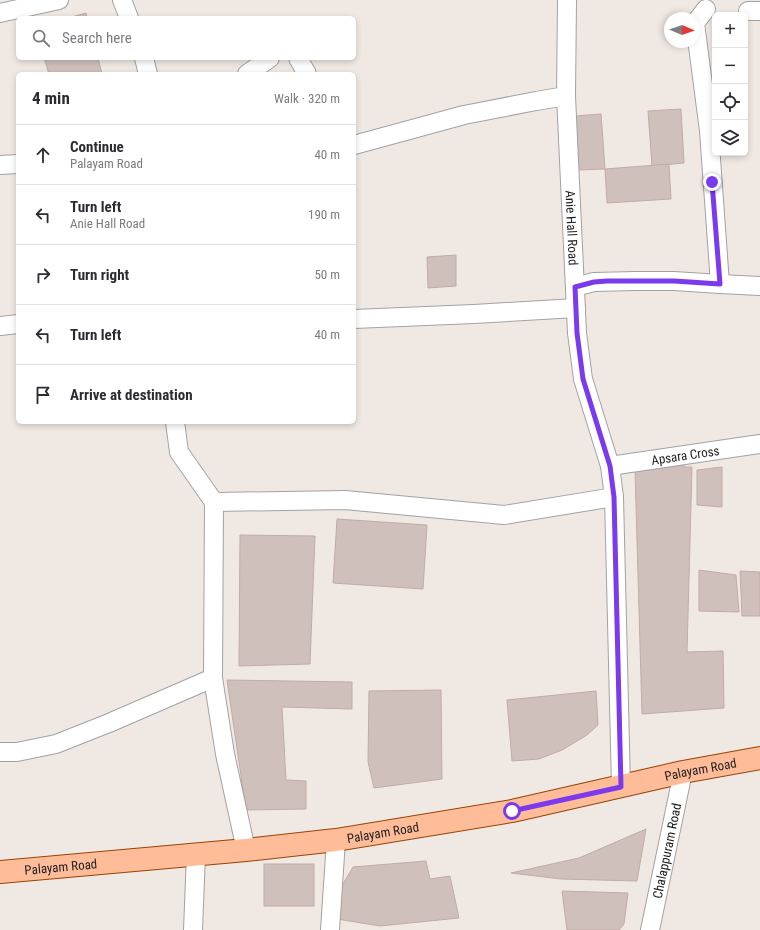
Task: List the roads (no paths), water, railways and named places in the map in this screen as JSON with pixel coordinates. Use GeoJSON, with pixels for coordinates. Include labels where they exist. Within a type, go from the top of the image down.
{"type":"FeatureCollection","features":[{"type":"Feature","properties":{"kind":"main road","name":"Palayam Road"},"geometry":{"type":"LineString","coordinates":[[0,872],[246,850],[336,840],[512,811],[683,772],[760,758]]}},
{"type":"Feature","properties":{"kind":"street"},"geometry":{"type":"LineString","coordinates":[[0,13],[59,0]]}},
{"type":"Feature","properties":{"kind":"street"},"geometry":{"type":"LineString","coordinates":[[122,0],[128,16]]}},
{"type":"Feature","properties":{"kind":"street","name":"Anie Hall Road"},"geometry":{"type":"LineString","coordinates":[[567,0],[566,96],[577,333],[583,379],[610,466],[614,497],[621,787]]}},
{"type":"Feature","properties":{"kind":"street"},"geometry":{"type":"LineString","coordinates":[[706,9],[695,23],[709,131],[720,284]]}},
{"type":"Feature","properties":{"kind":"street"},"geometry":{"type":"LineString","coordinates":[[144,60],[148,72]]}},
{"type":"Feature","properties":{"kind":"street"},"geometry":{"type":"LineString","coordinates":[[250,72],[267,60]]}},
{"type":"Feature","properties":{"kind":"street"},"geometry":{"type":"LineString","coordinates":[[299,60],[306,72]]}},
{"type":"Feature","properties":{"kind":"street"},"geometry":{"type":"LineString","coordinates":[[356,145],[464,115],[566,96]]}},
{"type":"Feature","properties":{"kind":"street"},"geometry":{"type":"LineString","coordinates":[[0,165],[16,164]]}},
{"type":"Feature","properties":{"kind":"street"},"geometry":{"type":"LineString","coordinates":[[575,287],[594,282],[607,281],[674,281],[760,286]]}},
{"type":"Feature","properties":{"kind":"street"},"geometry":{"type":"LineString","coordinates":[[356,319],[576,308]]}},
{"type":"Feature","properties":{"kind":"street"},"geometry":{"type":"LineString","coordinates":[[0,326],[16,324]]}},
{"type":"Feature","properties":{"kind":"street"},"geometry":{"type":"LineString","coordinates":[[174,424],[180,452],[214,502],[213,678],[225,754],[246,850]]}},
{"type":"Feature","properties":{"kind":"street","name":"Apsara Cross"},"geometry":{"type":"LineString","coordinates":[[610,466],[760,444]]}},
{"type":"Feature","properties":{"kind":"street"},"geometry":{"type":"LineString","coordinates":[[214,502],[345,500],[504,515],[614,497]]}},
{"type":"Feature","properties":{"kind":"street"},"geometry":{"type":"LineString","coordinates":[[0,752],[17,752],[56,744],[213,678]]}},
{"type":"Feature","properties":{"kind":"street","name":"Chalappuram Road"},"geometry":{"type":"LineString","coordinates":[[650,930],[683,772]]}},
{"type":"Feature","properties":{"kind":"street"},"geometry":{"type":"LineString","coordinates":[[330,930],[336,840]]}},
{"type":"Feature","properties":{"kind":"street"},"geometry":{"type":"LineString","coordinates":[[193,930],[196,854]]}}]}
